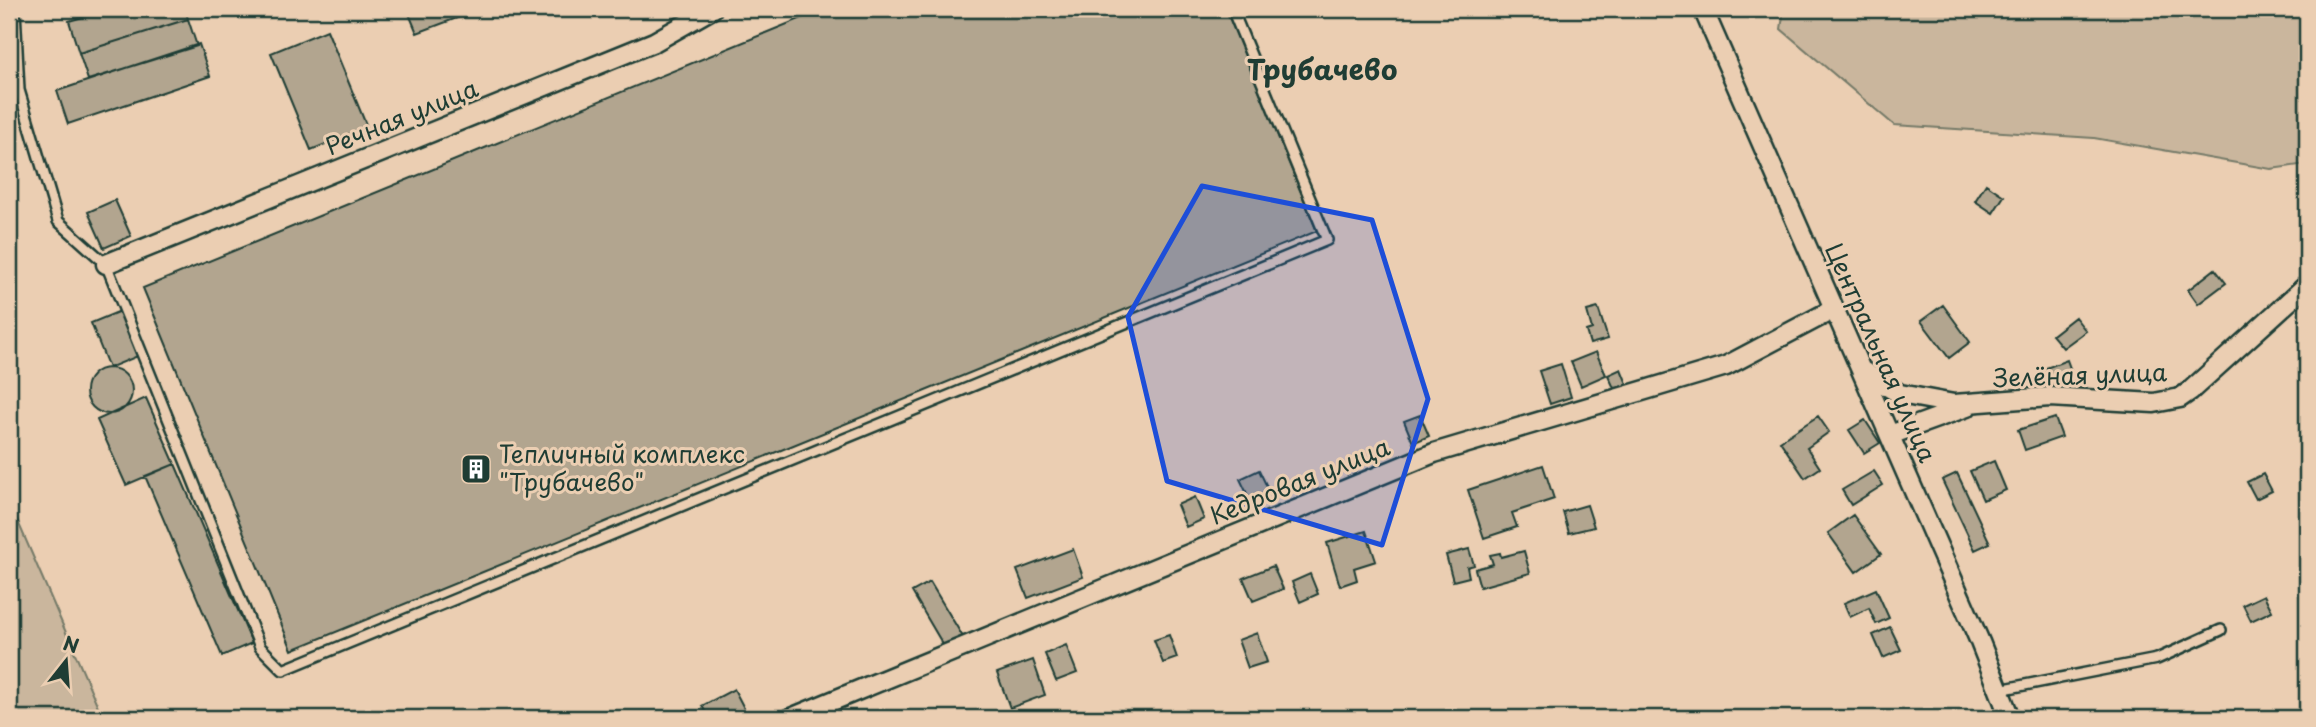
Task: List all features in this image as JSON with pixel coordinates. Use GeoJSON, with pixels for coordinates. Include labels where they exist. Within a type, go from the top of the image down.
{"type":"FeatureCollection","features":[{"type":"Feature","properties":{"kind":"street","name":"Речная улица"},"geometry":{"type":"LineString","coordinates":[[106,264],[654,42],[712,9]]}},
{"type":"Feature","properties":{"kind":"street","name":"Центральная улица"},"geometry":{"type":"LineString","coordinates":[[1703,9],[2011,718]]}},
{"type":"Feature","properties":{"kind":"street","name":"Зелёная улица"},"geometry":{"type":"LineString","coordinates":[[1861,370],[1900,394],[1954,404],[2050,397],[2154,403],[2180,398],[2307,285]]}},
{"type":"Feature","properties":{"kind":"street","name":"Кедровая улица"},"geometry":{"type":"LineString","coordinates":[[791,718],[1434,453],[1726,366],[1834,309]]}},
{"type":"Feature","properties":{"kind":"street"},"geometry":{"type":"LineString","coordinates":[[1890,435],[1976,404]]}},
{"type":"Feature","properties":{"kind":"lane"},"geometry":{"type":"LineString","coordinates":[[15,9],[19,90],[58,221],[106,264],[260,647],[283,670],[1327,240],[1232,9]]}},
{"type":"Feature","properties":{"kind":"lane"},"geometry":{"type":"LineString","coordinates":[[1999,690],[2157,659],[2221,630]]}},
{"type":"Feature","properties":{"kind":"highlighted area"},"geometry":{"type":"Polygon","coordinates":[[[1202,186],[1372,220],[1428,399],[1382,545],[1167,481],[1128,317],[1202,186]]]}},
{"type":"Feature","properties":{"kind":"shaded area"},"geometry":{"type":"Polygon","coordinates":[[[1784,9],[2307,9],[2307,164],[2271,169],[2094,138],[1894,125],[1781,29],[1784,9]]]}},
{"type":"Feature","properties":{"kind":"shaded area"},"geometry":{"type":"Polygon","coordinates":[[[9,501],[103,718],[9,718],[9,501]]]}},
{"type":"Feature","properties":{"kind":"building"},"geometry":{"type":"Polygon","coordinates":[[[110,9],[185,9],[188,19],[79,53],[69,21],[110,9]]]}},
{"type":"Feature","properties":{"kind":"building"},"geometry":{"type":"Polygon","coordinates":[[[407,9],[481,9],[417,33],[407,9]]]}},
{"type":"Feature","properties":{"kind":"building","name":"Тепличный комплекс \"Трубачево\""},"geometry":{"type":"Polygon","coordinates":[[[824,9],[1226,9],[1317,231],[292,650],[143,288],[824,9]]]}},
{"type":"Feature","properties":{"kind":"building"},"geometry":{"type":"Polygon","coordinates":[[[188,19],[197,46],[88,80],[79,53],[188,19]]]}},
{"type":"Feature","properties":{"kind":"building"},"geometry":{"type":"Polygon","coordinates":[[[327,30],[367,127],[311,150],[271,53],[327,30]]]}},
{"type":"Feature","properties":{"kind":"building"},"geometry":{"type":"Polygon","coordinates":[[[199,44],[210,76],[68,124],[57,91],[199,44]]]}},
{"type":"Feature","properties":{"kind":"building"},"geometry":{"type":"Polygon","coordinates":[[[1986,184],[2004,196],[1993,213],[1975,201],[1986,184]]]}},
{"type":"Feature","properties":{"kind":"building"},"geometry":{"type":"Polygon","coordinates":[[[115,200],[131,236],[104,248],[88,212],[115,200]]]}},
{"type":"Feature","properties":{"kind":"building"},"geometry":{"type":"Polygon","coordinates":[[[2215,269],[2226,283],[2198,304],[2188,290],[2215,269]]]}},
{"type":"Feature","properties":{"kind":"building"},"geometry":{"type":"Polygon","coordinates":[[[1943,305],[1970,342],[1949,358],[1921,321],[1943,305]]]}},
{"type":"Feature","properties":{"kind":"building"},"geometry":{"type":"Polygon","coordinates":[[[1598,308],[1608,339],[1590,344],[1586,331],[1592,329],[1587,311],[1598,308]]]}},
{"type":"Feature","properties":{"kind":"building"},"geometry":{"type":"Polygon","coordinates":[[[120,311],[138,356],[109,368],[91,323],[120,311]]]}},
{"type":"Feature","properties":{"kind":"building"},"geometry":{"type":"Polygon","coordinates":[[[2075,317],[2086,331],[2063,348],[2052,335],[2075,317]]]}},
{"type":"Feature","properties":{"kind":"building"},"geometry":{"type":"Polygon","coordinates":[[[1596,352],[1606,375],[1581,386],[1571,362],[1596,352]]]}},
{"type":"Feature","properties":{"kind":"building"},"geometry":{"type":"Polygon","coordinates":[[[2067,360],[2075,382],[2047,393],[2038,371],[2067,360]]]}},
{"type":"Feature","properties":{"kind":"building"},"geometry":{"type":"Polygon","coordinates":[[[1561,364],[1571,397],[1550,404],[1539,371],[1561,364]]]}},
{"type":"Feature","properties":{"kind":"building"},"geometry":{"type":"Polygon","coordinates":[[[109,368],[125,375],[132,391],[125,407],[109,414],[93,407],[86,391],[93,375],[109,368]]]}},
{"type":"Feature","properties":{"kind":"building"},"geometry":{"type":"Polygon","coordinates":[[[1621,369],[1630,391],[1618,397],[1608,375],[1621,369]]]}},
{"type":"Feature","properties":{"kind":"building"},"geometry":{"type":"Polygon","coordinates":[[[146,398],[175,464],[126,485],[97,420],[146,398]]]}},
{"type":"Feature","properties":{"kind":"building"},"geometry":{"type":"Polygon","coordinates":[[[1420,415],[1429,436],[1413,443],[1404,421],[1420,415]]]}},
{"type":"Feature","properties":{"kind":"building"},"geometry":{"type":"Polygon","coordinates":[[[1818,416],[1829,432],[1807,448],[1820,468],[1805,478],[1780,441],[1818,416]]]}},
{"type":"Feature","properties":{"kind":"building"},"geometry":{"type":"Polygon","coordinates":[[[2055,418],[2062,437],[2025,450],[2018,430],[2055,418]]]}},
{"type":"Feature","properties":{"kind":"building"},"geometry":{"type":"Polygon","coordinates":[[[1865,420],[1880,443],[1864,453],[1849,430],[1865,420]]]}},
{"type":"Feature","properties":{"kind":"building"},"geometry":{"type":"Polygon","coordinates":[[[1994,461],[2006,490],[1983,500],[1970,471],[1994,461]]]}},
{"type":"Feature","properties":{"kind":"building"},"geometry":{"type":"Polygon","coordinates":[[[175,464],[252,643],[222,656],[145,476],[175,464]]]}},
{"type":"Feature","properties":{"kind":"building"},"geometry":{"type":"Polygon","coordinates":[[[1543,465],[1554,499],[1512,513],[1517,527],[1484,538],[1468,490],[1543,465]]]}},
{"type":"Feature","properties":{"kind":"building"},"geometry":{"type":"Polygon","coordinates":[[[1259,470],[1270,493],[1251,502],[1240,479],[1259,470]]]}},
{"type":"Feature","properties":{"kind":"building"},"geometry":{"type":"Polygon","coordinates":[[[1874,471],[1883,485],[1851,505],[1842,490],[1874,471]]]}},
{"type":"Feature","properties":{"kind":"building"},"geometry":{"type":"Polygon","coordinates":[[[1957,473],[1990,543],[1975,550],[1942,480],[1957,473]]]}},
{"type":"Feature","properties":{"kind":"building"},"geometry":{"type":"Polygon","coordinates":[[[2263,474],[2272,491],[2256,499],[2247,482],[2263,474]]]}},
{"type":"Feature","properties":{"kind":"building"},"geometry":{"type":"Polygon","coordinates":[[[1195,497],[1204,519],[1186,527],[1177,505],[1195,497]]]}},
{"type":"Feature","properties":{"kind":"building"},"geometry":{"type":"Polygon","coordinates":[[[1587,505],[1594,527],[1569,533],[1563,512],[1587,505]]]}},
{"type":"Feature","properties":{"kind":"building"},"geometry":{"type":"Polygon","coordinates":[[[1853,515],[1881,554],[1856,572],[1828,533],[1853,515]]]}},
{"type":"Feature","properties":{"kind":"building"},"geometry":{"type":"Polygon","coordinates":[[[1366,531],[1376,561],[1354,568],[1357,580],[1340,586],[1327,543],[1366,531]]]}},
{"type":"Feature","properties":{"kind":"building"},"geometry":{"type":"Polygon","coordinates":[[[1073,549],[1083,577],[1028,598],[1017,570],[1073,549]]]}},
{"type":"Feature","properties":{"kind":"building"},"geometry":{"type":"Polygon","coordinates":[[[1469,549],[1474,565],[1467,567],[1469,577],[1453,581],[1446,555],[1469,549]]]}},
{"type":"Feature","properties":{"kind":"building"},"geometry":{"type":"Polygon","coordinates":[[[1524,551],[1530,573],[1480,587],[1475,569],[1493,564],[1490,555],[1500,553],[1501,557],[1524,551]]]}},
{"type":"Feature","properties":{"kind":"building"},"geometry":{"type":"Polygon","coordinates":[[[1273,566],[1283,589],[1253,601],[1243,578],[1273,566]]]}},
{"type":"Feature","properties":{"kind":"building"},"geometry":{"type":"Polygon","coordinates":[[[1310,574],[1318,594],[1300,602],[1292,582],[1310,574]]]}},
{"type":"Feature","properties":{"kind":"building"},"geometry":{"type":"Polygon","coordinates":[[[930,582],[963,637],[945,648],[912,592],[930,582]]]}},
{"type":"Feature","properties":{"kind":"building"},"geometry":{"type":"Polygon","coordinates":[[[1876,589],[1889,618],[1876,624],[1869,608],[1850,617],[1844,603],[1876,589]]]}},
{"type":"Feature","properties":{"kind":"building"},"geometry":{"type":"Polygon","coordinates":[[[2264,595],[2272,611],[2251,621],[2243,605],[2264,595]]]}},
{"type":"Feature","properties":{"kind":"building"},"geometry":{"type":"Polygon","coordinates":[[[1890,627],[1901,650],[1883,658],[1873,635],[1890,627]]]}},
{"type":"Feature","properties":{"kind":"building"},"geometry":{"type":"Polygon","coordinates":[[[1257,633],[1267,662],[1248,668],[1238,640],[1257,633]]]}},
{"type":"Feature","properties":{"kind":"building"},"geometry":{"type":"Polygon","coordinates":[[[1169,635],[1177,658],[1163,663],[1154,640],[1169,635]]]}},
{"type":"Feature","properties":{"kind":"building"},"geometry":{"type":"Polygon","coordinates":[[[1066,645],[1077,673],[1056,681],[1045,654],[1066,645]]]}},
{"type":"Feature","properties":{"kind":"building"},"geometry":{"type":"Polygon","coordinates":[[[1033,660],[1045,695],[1010,708],[997,673],[1033,660]]]}},
{"type":"Feature","properties":{"kind":"building"},"geometry":{"type":"Polygon","coordinates":[[[734,689],[746,712],[733,718],[709,718],[702,706],[734,689]]]}},
{"type":"Feature","properties":{"kind":"place","name":"Тепличный комплекс \"Трубачево\""},"geometry":{"type":"Point","coordinates":[476,469]}},
{"type":"Feature","properties":{"kind":"district","name":"Трубачево"},"geometry":{"type":"Point","coordinates":[1322,70]}}]}
